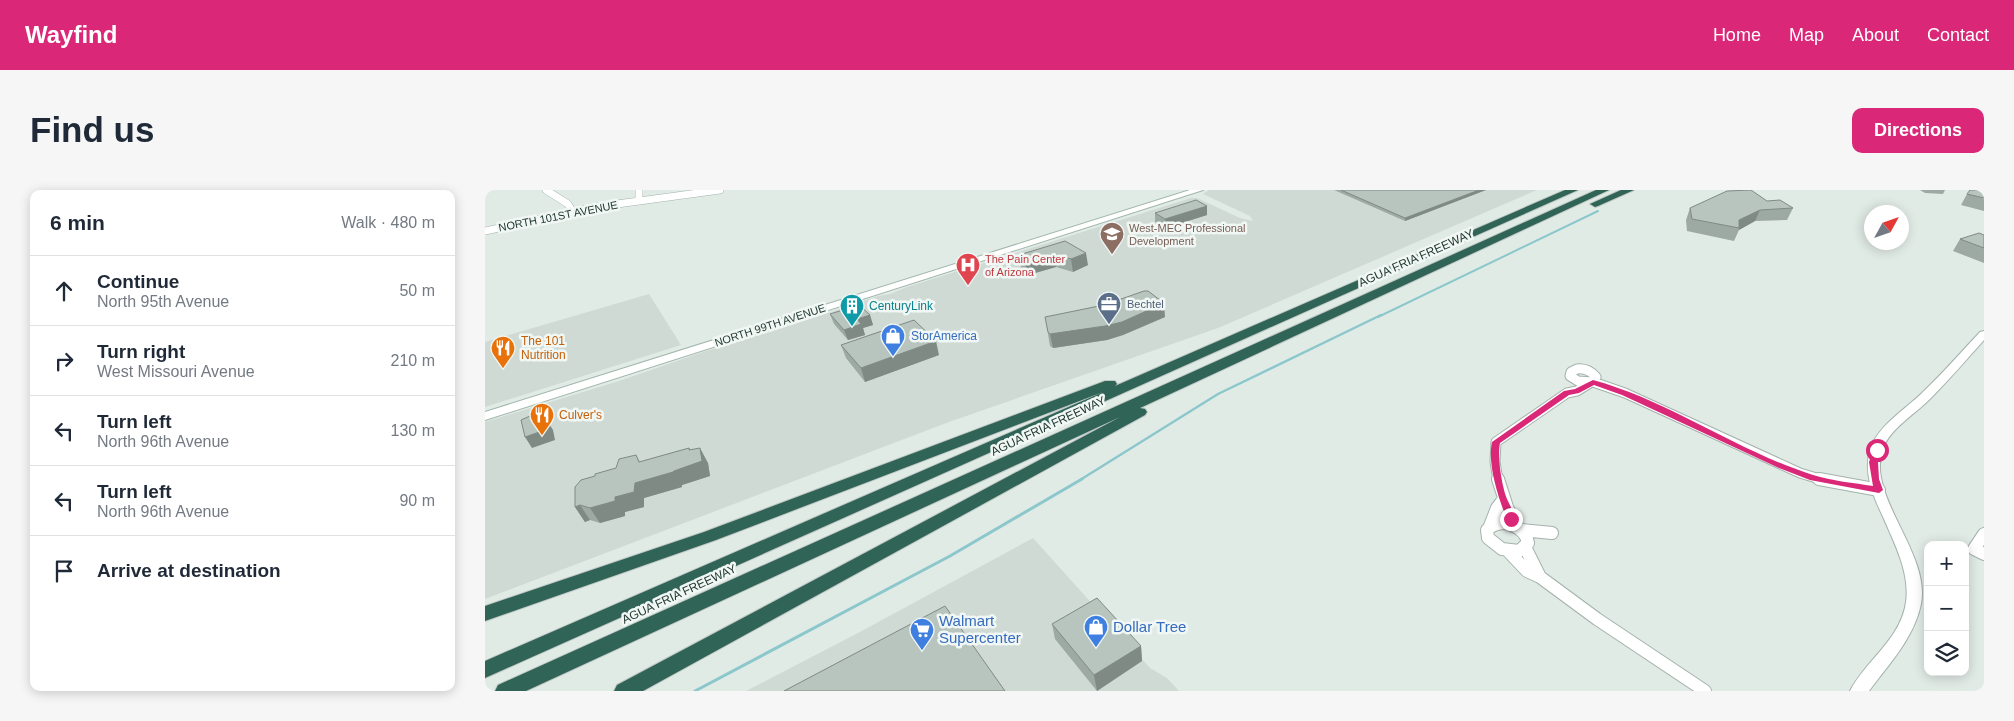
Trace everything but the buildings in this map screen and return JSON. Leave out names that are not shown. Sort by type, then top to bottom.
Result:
[{"type":"highway","points":[[1487,228],[1560,190]]},
{"type":"highway","name":"AGUA FRIA FREEWAY","points":[[485,670],[1573,190]]},
{"type":"highway","name":"AGUA FRIA FREEWAY","points":[[505,691],[1604,190]]},
{"type":"highway","points":[[1506,235],[1629,190]]},
{"type":"highway","points":[[485,614],[710,536],[1268,324]]},
{"type":"highway","points":[[625,691],[1034,468],[1287,336]]},
{"type":"highway","points":[[485,625],[548,593]]},
{"type":"main road","name":"NORTH 99TH AVENUE","points":[[485,416],[1193,191]]},
{"type":"street","points":[[546,190],[568,204],[572,211]]},
{"type":"street","points":[[639,190],[639,200]]},
{"type":"street","name":"NORTH 101ST AVENUE","points":[[485,231],[572,211],[639,200],[721,190]]},
{"type":"street","points":[[1859,691],[1905,627],[1914,594],[1909,562],[1875,479],[1874,462],[1877,450],[1884,436],[1926,396],[1984,334]]},
{"type":"street","points":[[1567,393],[1572,378],[1571,372],[1579,369],[1590,371],[1593,381]]},
{"type":"street","points":[[1593,381],[1625,393],[1800,473],[1826,481],[1879,490]]},
{"type":"street","points":[[1540,577],[1538,567],[1528,554],[1527,538],[1503,500],[1494,452],[1496,442],[1567,393],[1577,391],[1593,381]]},
{"type":"street","points":[[1490,526],[1501,523],[1552,533],[1533,539],[1515,552],[1508,551],[1491,543],[1486,534],[1497,508],[1503,500]]},
{"type":"street","points":[[1979,551],[1984,534]]},
{"type":"street","points":[[1508,551],[1527,570],[1540,577],[1597,619],[1705,691]]},
{"type":"shaded area","points":[[1209,190],[1537,190],[1218,328],[949,422],[485,599],[485,422],[1191,198],[1197,198],[1240,218],[1253,221],[1250,216],[1203,194]]},
{"type":"shaded area","points":[[649,294],[681,345],[485,407],[485,342]]},
{"type":"shaded area","points":[[1033,538],[1150,668],[1167,678],[1179,691],[746,691],[858,633]]},
{"type":"waterway","points":[[1378,317],[1598,211]]},
{"type":"waterway","points":[[1080,480],[1218,394],[1381,315]]},
{"type":"waterway","points":[[695,691],[950,556],[1082,479]]},
{"type":"place","name":"West-MEC Professional Development","points":[[1112,255]]},
{"type":"place","name":"The Pain Center of Arizona","points":[[968,286]]},
{"type":"place","name":"Bechtel","points":[[1109,325]]},
{"type":"place","name":"CenturyLink","points":[[852,327]]},
{"type":"place","name":"StorAmerica","points":[[893,357]]},
{"type":"place","name":"The 101 Nutrition","points":[[503,369]]},
{"type":"place","name":"Culver's","points":[[542,436]]},
{"type":"place","name":"Dollar Tree","points":[[1096,648]]},
{"type":"place","name":"Walmart Supercenter","points":[[922,651]]},
{"type":"route","points":[[1511,519],[1503,500],[1494,452],[1496,442],[1509,431],[1567,393],[1577,391],[1593,382],[1625,393],[1782,466],[1813,478],[1879,490],[1875,479],[1874,462],[1877,450]]}]
